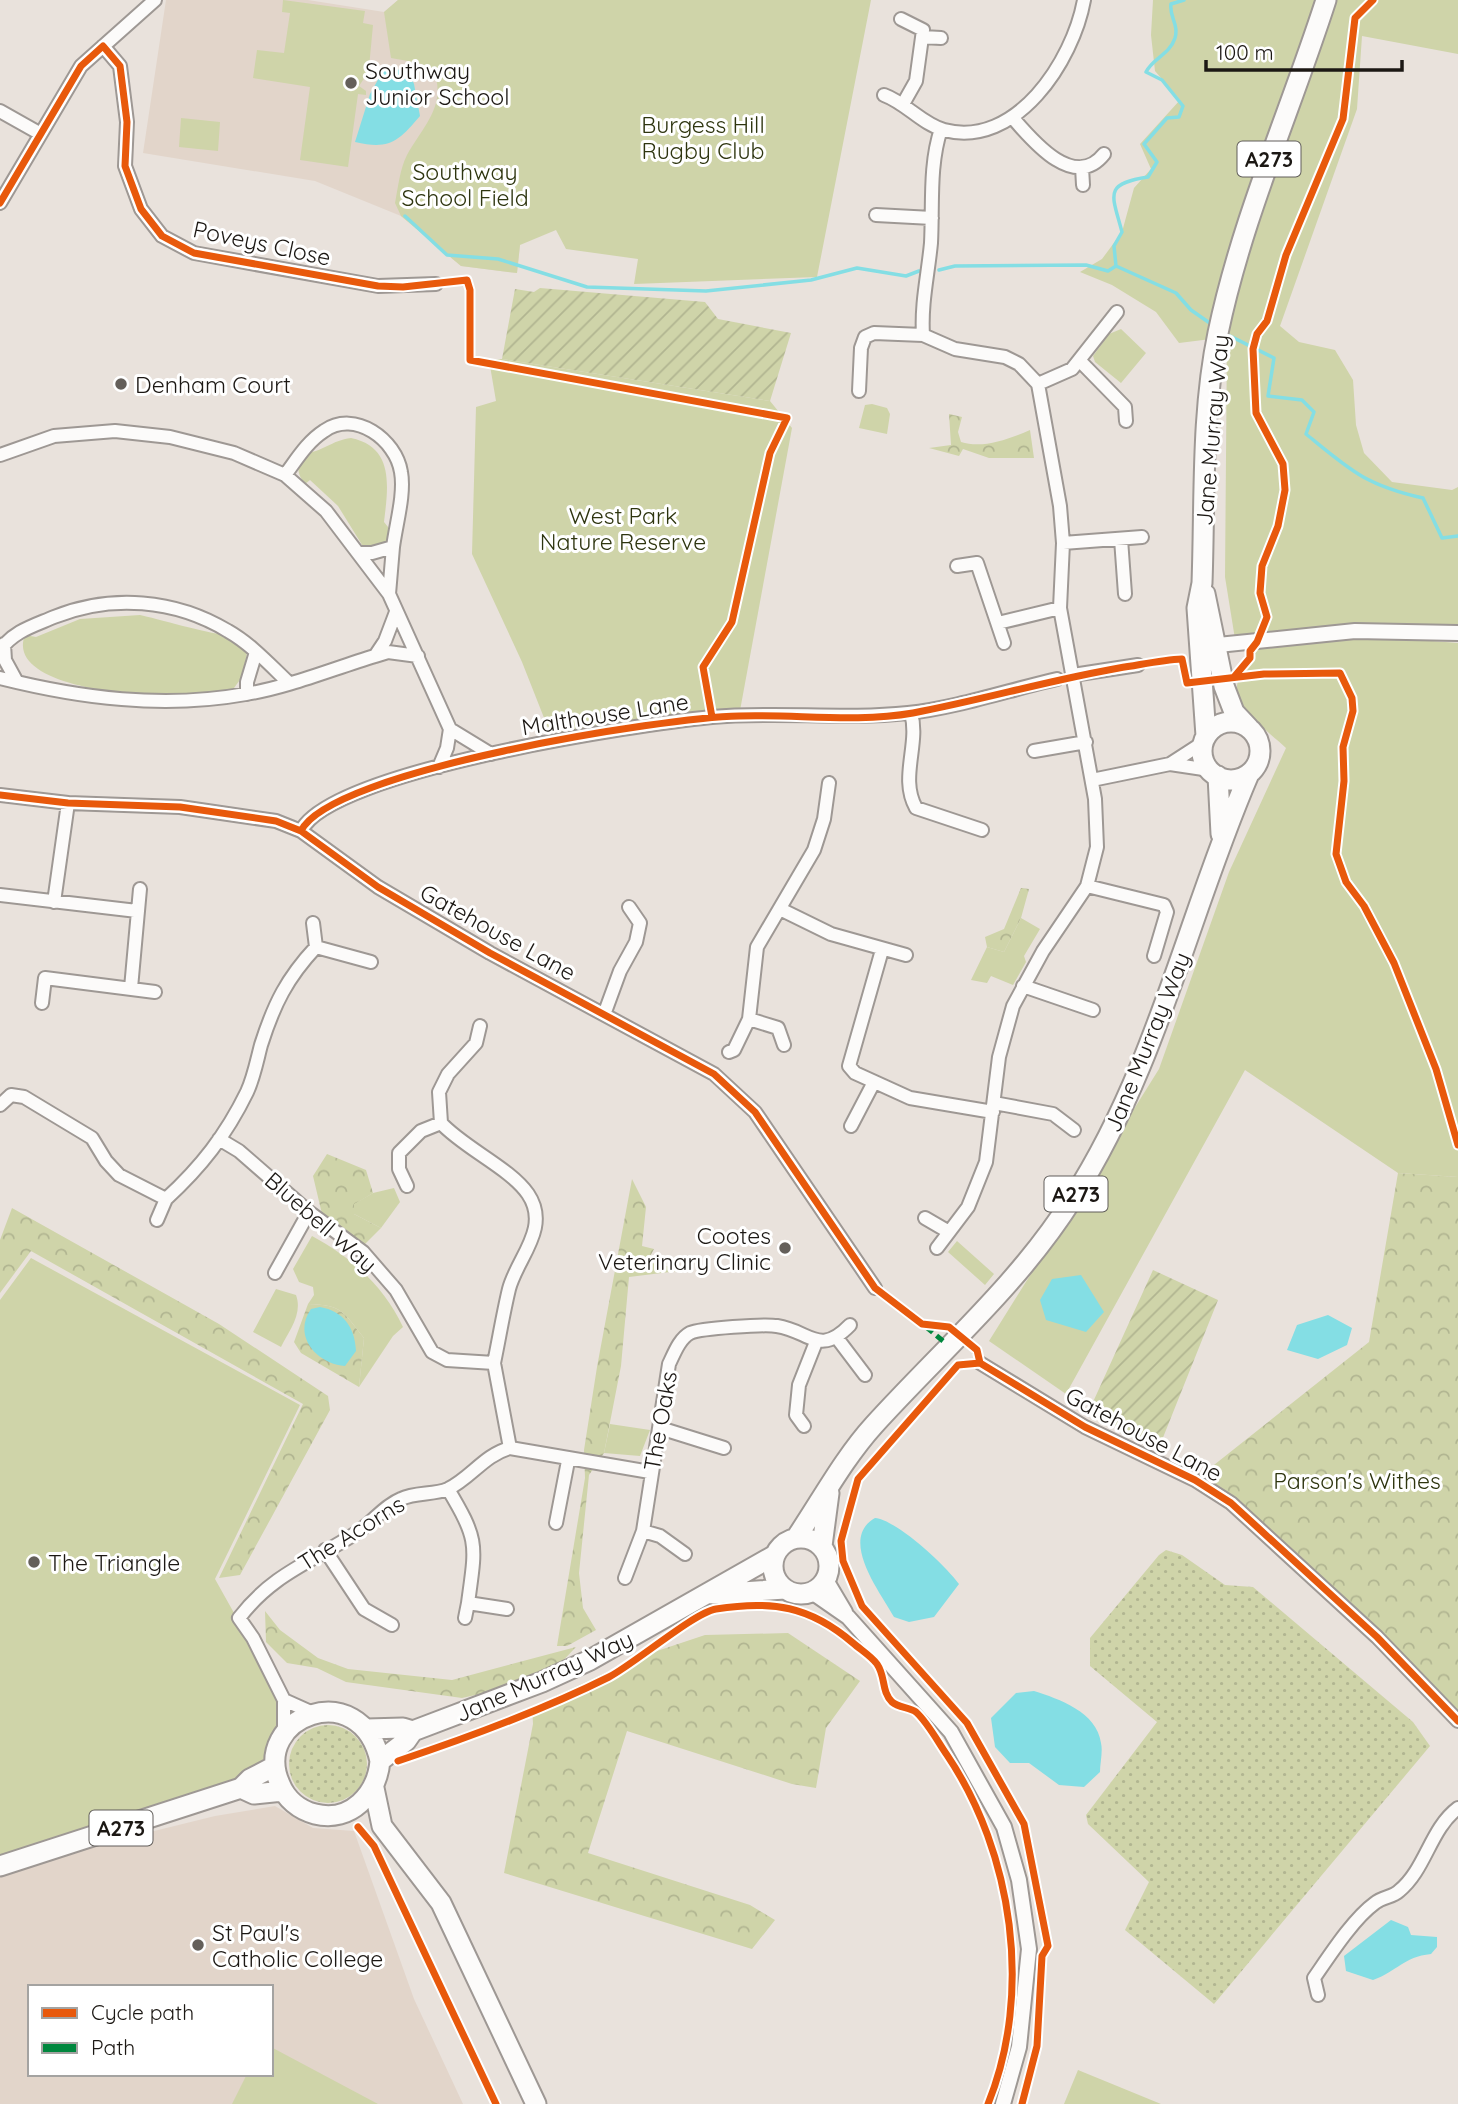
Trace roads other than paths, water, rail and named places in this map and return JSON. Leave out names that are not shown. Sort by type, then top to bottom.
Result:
[{"type":"main road","name":"Jane Murray Way","points":[[1205,739],[1197,608],[1202,583],[1210,399],[1220,327],[1240,241],[1326,0]]},
{"type":"main road","name":"Jane Murray Way","points":[[1202,583],[1218,645],[1224,686],[1234,712],[1249,728]]},
{"type":"main road","points":[[1224,723],[1249,728],[1255,735],[1260,752],[1249,774],[1234,779],[1214,773],[1203,757],[1205,739],[1224,723]]},
{"type":"main road","name":"A273","points":[[1214,773],[1221,838]]},
{"type":"main road","name":"A273","points":[[1221,838],[1249,774]]},
{"type":"main road","name":"Jane Murray Way","points":[[796,1538],[873,1427],[1031,1259],[1073,1199],[1132,1090],[1180,968],[1221,838]]},
{"type":"main road","name":"Jane Murray Way","points":[[822,1546],[830,1488]]},
{"type":"main road","points":[[796,1538],[806,1538],[822,1546],[829,1563],[819,1586],[794,1593],[785,1589],[774,1574],[775,1555],[780,1547],[796,1538]]},
{"type":"main road","name":"Jane Murray Way","points":[[413,1731],[566,1671],[709,1595],[775,1555]]},
{"type":"main road","name":"Jane Murray Way","points":[[709,1595],[785,1589]]},
{"type":"main road","points":[[344,1813],[366,1799],[374,1788],[380,1761],[376,1744],[367,1729],[342,1713],[313,1713],[295,1722],[284,1734],[277,1749],[275,1766],[283,1791],[306,1811],[326,1815],[344,1813],[382,1826]]},
{"type":"main road","points":[[367,1729],[403,1728],[413,1731],[406,1741],[380,1761]]},
{"type":"main road","name":"A273","points":[[0,1866],[241,1788],[250,1779],[275,1766]]},
{"type":"main road","name":"A273","points":[[241,1788],[254,1794],[283,1791]]},
{"type":"main road","points":[[374,1788],[382,1826],[441,1903],[536,2104]]},
{"type":"street","points":[[0,203],[81,66],[155,0]]},
{"type":"street","points":[[884,95],[941,129],[980,132],[1012,117],[1046,81],[1062,59],[1079,23],[1084,0]]},
{"type":"street","points":[[901,19],[923,30],[914,88],[903,104]]},
{"type":"street","points":[[923,37],[941,38]]},
{"type":"street","name":"Poveys Close","points":[[103,46],[120,66],[127,122],[125,166],[141,209],[162,236],[194,253],[378,286],[436,284]]},
{"type":"street","points":[[0,111],[39,133]]},
{"type":"street","points":[[1012,117],[1041,151],[1060,161],[1082,167],[1099,160],[1104,154]]},
{"type":"street","points":[[923,335],[922,298],[929,259],[933,164],[941,129]]},
{"type":"street","points":[[1082,167],[1083,184]]},
{"type":"street","points":[[876,215],[932,218]]},
{"type":"street","points":[[1038,384],[1072,369],[1117,312]]},
{"type":"street","points":[[859,391],[861,348],[865,337],[874,333],[923,335],[955,349],[1005,357],[1019,364],[1038,384],[1060,506],[1063,543],[1060,608],[1092,780],[1097,847],[1087,886],[1023,986],[1003,1039],[986,1162],[977,1189],[937,1248]]},
{"type":"street","points":[[1080,361],[1125,407],[1126,421]]},
{"type":"street","points":[[285,475],[308,444],[327,429],[360,426],[375,432],[390,444],[402,475],[389,594]]},
{"type":"street","points":[[0,455],[54,436],[115,431],[170,438],[234,453],[285,475],[327,511],[389,594],[450,729],[447,748],[439,767]]},
{"type":"street","points":[[1063,543],[1142,537]]},
{"type":"street","points":[[1121,538],[1125,594]]},
{"type":"street","points":[[360,553],[393,547]]},
{"type":"street","points":[[957,566],[977,563],[1004,643]]},
{"type":"street","points":[[16,682],[2,647],[20,630],[78,608],[136,602],[198,615],[230,631],[289,683]]},
{"type":"street","points":[[998,623],[1060,608]]},
{"type":"street","points":[[375,656],[385,641],[396,612]]},
{"type":"street","points":[[1218,645],[1355,631],[1458,633]]},
{"type":"street","points":[[247,694],[247,682],[256,652]]},
{"type":"street","points":[[0,678],[55,691],[147,701],[192,701],[247,694],[388,652],[418,656]]},
{"type":"street","points":[[1073,676],[1138,665]]},
{"type":"street","name":"Malthouse Lane","points":[[301,831],[315,814],[383,783],[537,742],[712,717],[859,717],[911,713],[1057,679]]},
{"type":"street","points":[[911,713],[915,727],[908,786],[916,808],[982,830]]},
{"type":"street","points":[[450,729],[491,754]]},
{"type":"street","points":[[1170,764],[1205,739]]},
{"type":"street","points":[[1034,751],[1086,742]]},
{"type":"street","points":[[1092,780],[1170,764],[1214,773]]},
{"type":"street","points":[[729,1052],[734,1050],[749,1019],[757,947],[807,865],[820,837],[829,783]]},
{"type":"street","name":"Gatehouse Lane","points":[[0,795],[68,803],[180,807],[276,821],[301,831],[378,887],[490,953],[605,1012],[668,1051],[714,1074],[755,1112],[875,1288]]},
{"type":"street","points":[[54,902],[68,803]]},
{"type":"street","points":[[1087,886],[1164,905],[1167,912],[1154,956]]},
{"type":"street","points":[[131,988],[140,888]]},
{"type":"street","points":[[0,895],[137,911]]},
{"type":"street","points":[[605,1012],[620,971],[636,943],[640,923],[629,907]]},
{"type":"street","points":[[780,909],[814,928],[906,955]]},
{"type":"street","points":[[157,1220],[166,1199],[201,1168],[248,1090],[274,1006],[291,974],[316,947],[313,923]]},
{"type":"street","points":[[316,947],[371,962]]},
{"type":"street","points":[[882,950],[849,1066],[855,1073],[910,1098],[1053,1114],[1073,1130]]},
{"type":"street","points":[[42,1003],[45,978],[155,992]]},
{"type":"street","points":[[1023,986],[1093,1010]]},
{"type":"street","points":[[749,1019],[778,1028],[784,1045]]},
{"type":"street","points":[[480,1026],[476,1043],[448,1074],[439,1092],[440,1122],[455,1138],[517,1183],[528,1195],[536,1212],[534,1234],[510,1286],[494,1363],[510,1448],[568,1461],[650,1472]]},
{"type":"street","points":[[852,1126],[874,1082]]},
{"type":"street","points":[[0,1105],[11,1094],[24,1097],[92,1138],[106,1161],[119,1175],[166,1199]]},
{"type":"street","points":[[407,1186],[399,1169],[399,1153],[421,1131],[440,1122]]},
{"type":"street","name":"Bluebell Way","points":[[219,1139],[239,1151],[309,1212],[363,1252],[396,1290],[432,1352],[447,1360],[494,1363]]},
{"type":"street","points":[[275,1273],[309,1212]]},
{"type":"street","points":[[925,1218],[949,1232]]},
{"type":"street","name":"The Oaks","points":[[625,1578],[643,1531],[650,1472],[660,1428],[669,1364],[678,1346],[688,1334],[778,1325],[816,1342]]},
{"type":"street","points":[[804,1426],[796,1415],[799,1385],[816,1342],[837,1338],[850,1325]]},
{"type":"street","points":[[837,1338],[866,1375]]},
{"type":"street","name":"Gatehouse Lane","points":[[980,1363],[1084,1427],[1195,1480],[1231,1503],[1377,1637],[1458,1721]]},
{"type":"street","points":[[660,1428],[724,1448]]},
{"type":"street","name":"The Acorns","points":[[284,1700],[253,1638],[239,1618],[248,1606],[284,1576],[361,1530],[381,1510],[403,1498],[448,1489],[496,1452],[510,1448]]},
{"type":"street","points":[[556,1523],[568,1461]]},
{"type":"street","points":[[448,1489],[468,1523],[476,1548],[465,1618]]},
{"type":"street","points":[[643,1531],[660,1536],[685,1554]]},
{"type":"street","points":[[325,1550],[364,1609],[392,1625]]},
{"type":"street","points":[[819,1586],[951,1732],[1004,1827],[1019,1880],[1029,1949],[1019,2047],[1003,2104]]},
{"type":"street","points":[[468,1603],[507,1609]]},
{"type":"street","points":[[284,1734],[284,1700],[313,1713]]},
{"type":"street","points":[[1318,1995],[1314,1978],[1334,1950],[1375,1902],[1399,1891],[1419,1866],[1446,1817],[1458,1808]]},
{"type":"water","points":[[384,69],[408,70],[414,84],[420,116],[392,142],[376,145],[355,142],[370,94]]},
{"type":"water","points":[[1081,1275],[1104,1312],[1086,1332],[1046,1320],[1040,1300],[1052,1279]]},
{"type":"water","points":[[320,1307],[341,1316],[353,1335],[356,1351],[345,1366],[325,1360],[310,1347],[306,1338],[306,1319],[311,1309]]},
{"type":"water","points":[[1328,1315],[1352,1328],[1347,1345],[1318,1359],[1287,1350],[1297,1325]]},
{"type":"water","points":[[875,1518],[908,1535],[932,1555],[959,1584],[934,1617],[909,1622],[894,1617],[880,1594],[861,1552],[865,1527]]},
{"type":"water","points":[[1034,1691],[1075,1708],[1085,1715],[1098,1732],[1102,1746],[1100,1772],[1084,1787],[1059,1785],[1029,1763],[1010,1763],[995,1747],[991,1718],[1016,1693]]},
{"type":"water","points":[[1391,1920],[1408,1927],[1411,1935],[1437,1937],[1437,1947],[1431,1954],[1407,1961],[1373,1980],[1346,1971],[1344,1956]]},
{"type":"waterway","points":[[1116,266],[1114,246],[1122,232],[1114,193],[1117,187],[1124,183],[1148,177],[1157,162],[1144,144],[1167,118],[1179,117],[1183,106],[1162,80],[1146,72],[1173,44],[1176,29],[1171,4],[1184,0]]},
{"type":"waterway","points":[[405,216],[447,255],[498,259],[587,287],[706,291],[811,280],[857,268],[906,276],[919,271]]},
{"type":"waterway","points":[[939,270],[955,266],[1086,265],[1108,271],[1116,266]]},
{"type":"waterway","points":[[1116,266],[1176,293],[1191,310],[1214,326]]},
{"type":"waterway","points":[[1226,334],[1274,358],[1268,396],[1302,400],[1314,412],[1306,434],[1359,475],[1386,488],[1423,498],[1442,538],[1458,536]]},
{"type":"place","name":"Southway Junior School","points":[[351,83]]},
{"type":"place","name":"Denham Court","points":[[121,384]]},
{"type":"place","name":"Cootes Veterinary Clinic","points":[[785,1248]]},
{"type":"place","name":"The Triangle","points":[[34,1562]]},
{"type":"place","name":"St Paul's Catholic College","points":[[198,1945]]},
{"type":"park label","name":"Burgess Hill Rugby Club","points":[[703,137]]},
{"type":"park label","name":"Southway School Field","points":[[465,184]]},
{"type":"park label","name":"West Park Nature Reserve","points":[[623,528]]},
{"type":"park label","name":"Parson's Withes","points":[[1357,1480]]}]
